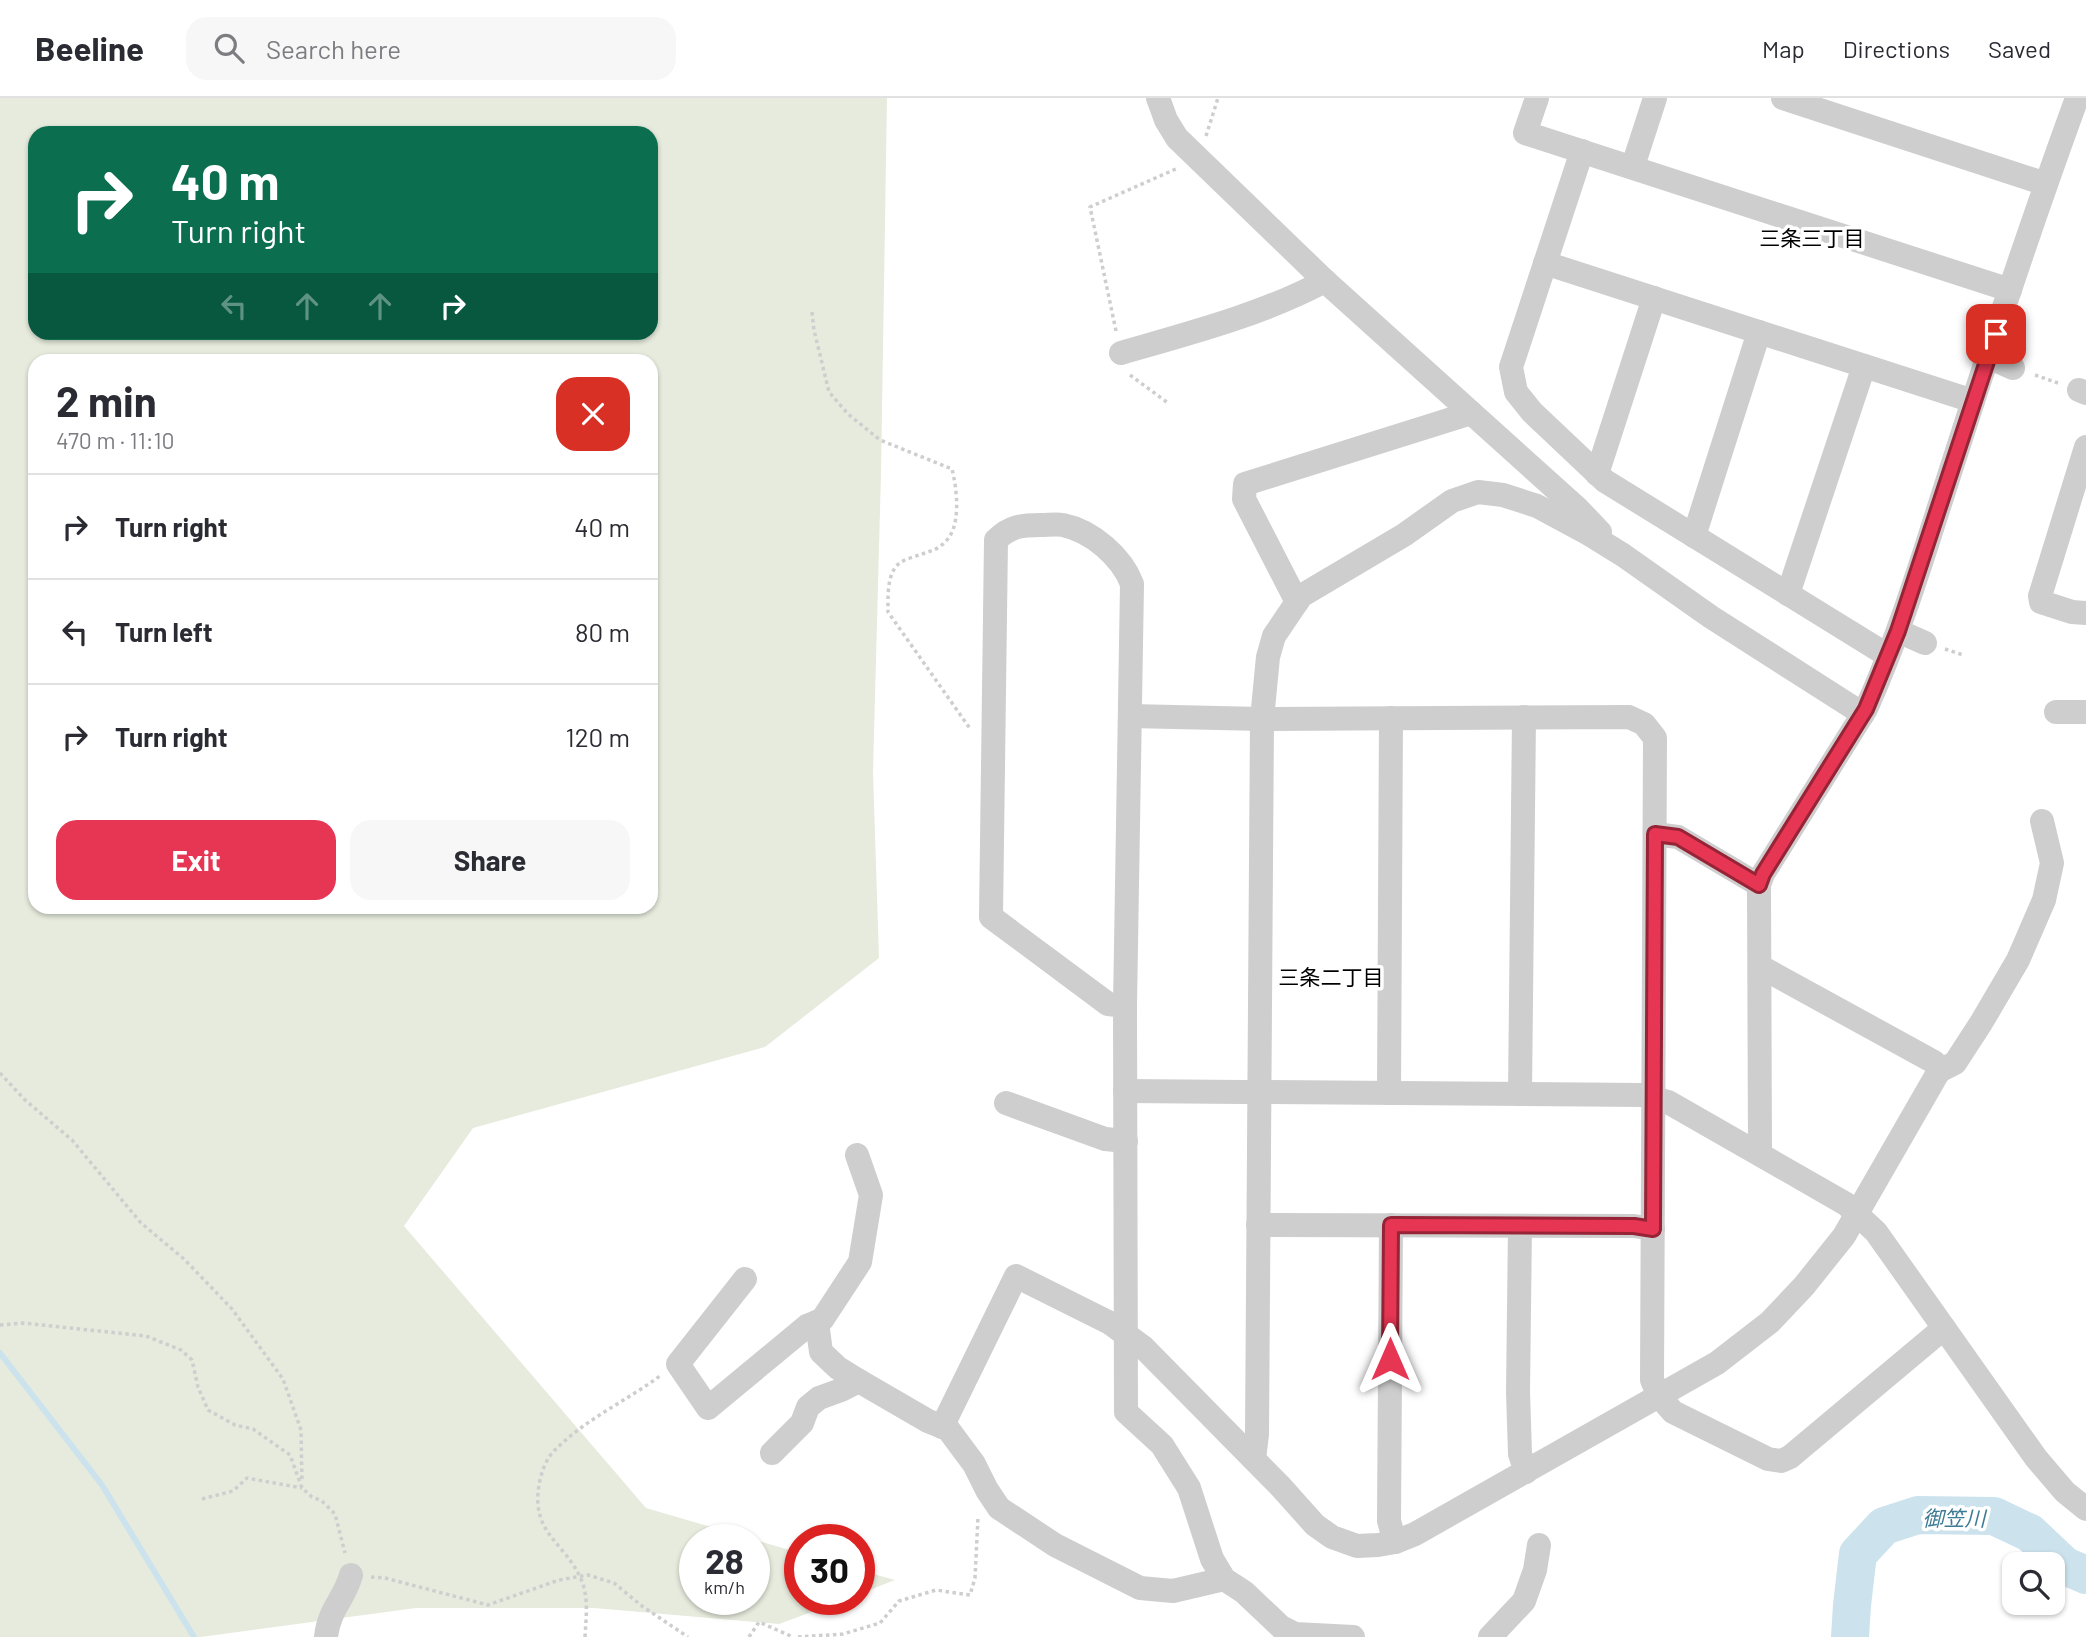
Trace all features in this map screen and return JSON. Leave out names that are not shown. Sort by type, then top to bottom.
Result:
[{"type":"street","points":[[1158,98],[1166,120],[1177,138],[1325,281],[1578,509],[1623,555]]},
{"type":"street","points":[[1537,98],[1525,133],[2010,289]]},
{"type":"street","points":[[1633,166],[1655,98]]},
{"type":"street","points":[[1783,98],[2046,184]]},
{"type":"street","points":[[1760,1154],[1759,885],[1763,874],[1863,714],[1877,686],[1898,631],[2010,289],[2077,98]]},
{"type":"street","points":[[1582,151],[1511,367],[1516,392],[1532,412],[1598,474],[1887,655]]},
{"type":"street","points":[[1545,263],[1973,401]]},
{"type":"street","points":[[1121,353],[1229,322],[1294,298],[1325,281]]},
{"type":"street","points":[[1598,474],[1654,298]]},
{"type":"street","points":[[1694,536],[1759,332]]},
{"type":"street","points":[[1989,357],[2012,368]]},
{"type":"street","points":[[1788,594],[1864,366]]},
{"type":"street","points":[[1297,602],[1244,499],[1245,484],[1471,413]]},
{"type":"street","points":[[2086,447],[2040,596],[2041,602],[2052,607],[2086,613]]},
{"type":"street","points":[[1254,1459],[1257,1434],[1262,719],[1268,657],[1274,636],[1301,596],[1404,535],[1452,501],[1478,492],[1503,495],[1537,506],[1623,555],[1711,617],[1863,714]]},
{"type":"street","points":[[1125,1006],[1108,1004],[990,917],[996,540],[1007,530],[1023,525],[1063,525],[1085,534],[1111,552],[1127,570],[1132,584],[1125,1006],[1126,1412],[1163,1445],[1189,1488],[1212,1559],[1224,1579],[1244,1592],[1281,1627],[1295,1634],[1353,1637]]},
{"type":"street","points":[[1898,631],[1925,643]]},
{"type":"street","points":[[2056,712],[2086,712]]},
{"type":"street","points":[[1130,716],[1262,719],[1629,718],[1644,724],[1655,738],[1653,1380],[1659,1396],[1673,1412],[1768,1459],[1781,1461],[1790,1457],[1944,1328]]},
{"type":"street","points":[[1520,1094],[1524,717]]},
{"type":"street","points":[[1389,1093],[1391,718]]},
{"type":"street","points":[[942,1427],[1016,1276],[1110,1323],[1143,1347],[1315,1525],[1332,1537],[1357,1546],[1395,1542],[1415,1534],[1717,1363],[1770,1322],[1844,1236],[1939,1071],[1955,1063],[2018,960],[2045,900],[2052,863],[2042,821]]},
{"type":"street","points":[[1655,834],[1678,837],[1759,885]]},
{"type":"street","points":[[1761,967],[1934,1062],[1939,1071]]},
{"type":"street","points":[[1125,1091],[1654,1096],[1668,1102],[1846,1204],[1876,1232],[2036,1458],[2065,1492],[2086,1509]]},
{"type":"street","points":[[1006,1103],[1105,1139],[1126,1141]]},
{"type":"street","points":[[745,1279],[678,1364],[708,1408],[807,1326],[822,1320],[860,1262],[871,1195],[857,1155]]},
{"type":"street","points":[[1258,1224],[1634,1226],[1653,1229]]},
{"type":"street","points":[[1391,1225],[1389,1521],[1395,1542]]},
{"type":"street","points":[[1520,1226],[1518,1392],[1520,1454],[1526,1472]]},
{"type":"street","points":[[817,1322],[821,1352],[838,1368],[928,1422],[948,1429],[974,1464],[999,1508],[1055,1545],[1140,1588],[1173,1591],[1224,1579]]},
{"type":"street","points":[[772,1452],[802,1423],[808,1407],[819,1398],[859,1381]]},
{"type":"street","points":[[1490,1637],[1524,1601],[1535,1570],[1539,1545]]},
{"type":"street","points":[[327,1637],[334,1607],[346,1594],[351,1575]]},
{"type":"path","points":[[1168,403],[1129,374],[1121,353],[1090,207],[1199,159],[1217,98]]},
{"type":"path","points":[[812,312],[829,391],[848,414],[880,440],[952,469],[956,488],[954,523],[946,542],[903,561],[895,568],[889,588],[888,612],[965,725],[971,730],[993,736]]},
{"type":"path","points":[[2012,368],[2083,392]]},
{"type":"path","points":[[0,1073],[25,1100],[72,1140],[141,1223],[184,1259],[232,1309],[283,1379],[301,1430],[302,1488]]},
{"type":"path","points":[[0,1325],[23,1323],[146,1336],[181,1350],[192,1360],[198,1387],[208,1410],[235,1425],[253,1429],[290,1455],[302,1488],[322,1501],[335,1514],[351,1575],[385,1578],[488,1605],[559,1580],[588,1575],[614,1583],[688,1637]]},
{"type":"path","points":[[585,1637],[587,1598],[580,1577],[545,1528],[537,1510],[541,1475],[552,1453],[575,1432],[678,1364]]},
{"type":"path","points":[[202,1499],[233,1491],[247,1478],[302,1488]]},
{"type":"path","points":[[749,1637],[760,1622],[796,1637],[843,1634],[880,1623],[900,1601],[936,1590],[970,1595],[975,1578],[978,1510]]},
{"type":"shaded area","points":[[0,98],[887,98],[873,772],[879,958],[765,1047],[473,1128],[404,1226],[646,1508],[701,1524],[679,1524],[679,1615],[770,1615],[770,1544],[784,1548],[784,1615],[803,1615],[779,1624],[594,1608],[416,1608],[201,1637],[0,1637]]},
{"type":"shaded area","points":[[875,1574],[895,1580],[875,1588]]},
{"type":"waterway","points":[[0,1353],[102,1485],[194,1637]]},
{"type":"waterway","name":"御笠川","points":[[1850,1637],[1858,1554],[1884,1526],[1918,1515],[1994,1516],[2030,1533],[2065,1566],[2086,1575]]},
{"type":"district","name":"三条三丁目","points":[[1812,237]]},
{"type":"district","name":"三条二丁目","points":[[1331,976]]},
{"type":"route","points":[[1390,1359],[1391,1225],[1634,1226],[1653,1229],[1655,834],[1678,837],[1759,885],[1763,874],[1866,709],[1877,686],[1898,631],[1996,334]]}]
